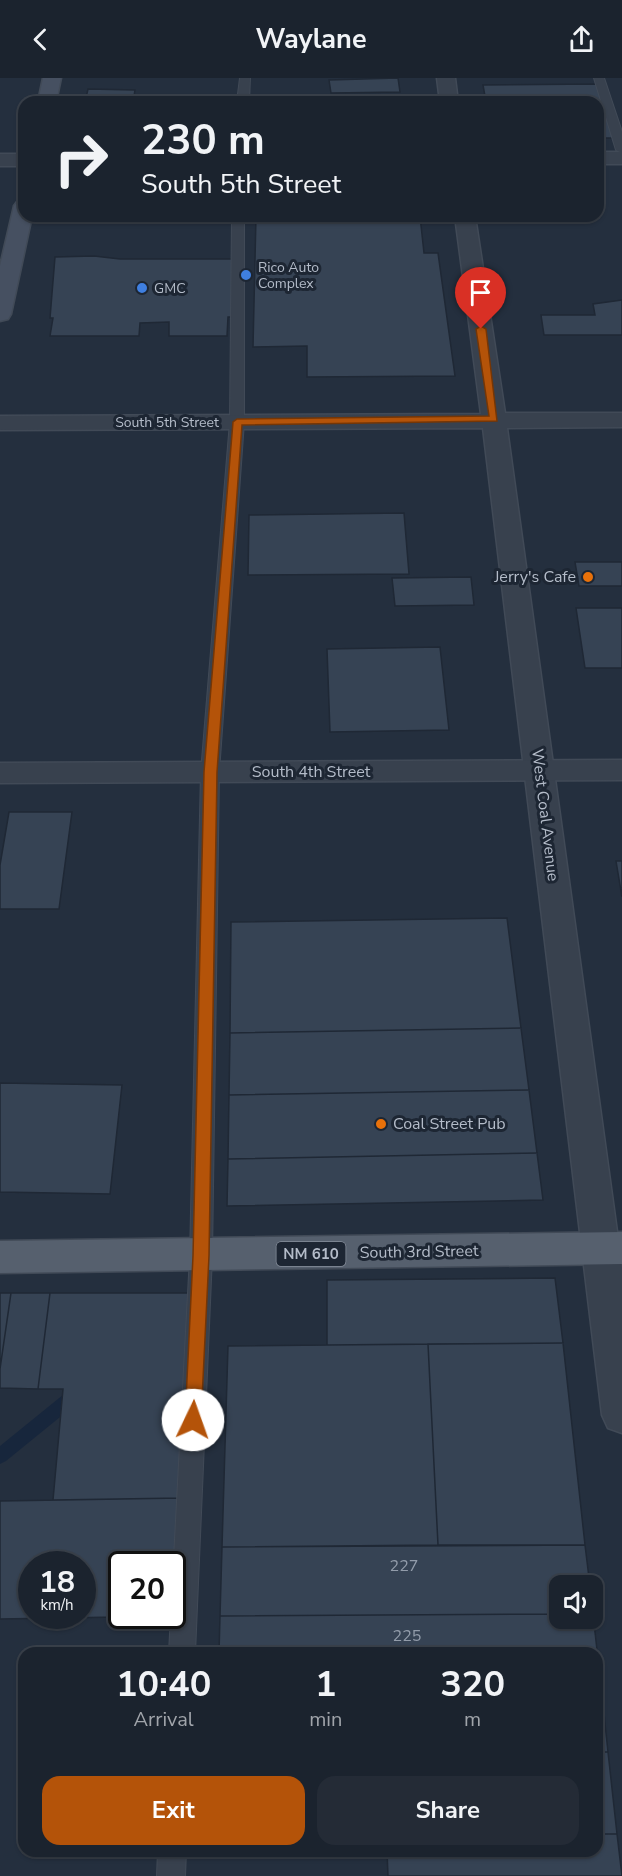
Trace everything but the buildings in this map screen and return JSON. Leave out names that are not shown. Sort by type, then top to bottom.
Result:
[{"type":"main road","points":[[48,96],[52,78]]},
{"type":"main road","points":[[0,314],[20,222]]},
{"type":"main road","name":"South 3rd Street","points":[[0,1257],[201,1256],[611,1248]]},
{"type":"street","points":[[446,78],[448,96]]},
{"type":"street","points":[[604,158],[622,158]]},
{"type":"street","points":[[0,160],[18,160]]},
{"type":"street","name":"West Coal Avenue","points":[[466,222],[494,419],[539,771],[611,1248],[622,1415]]},
{"type":"street","name":"South 5th Street","points":[[0,423],[622,420]]},
{"type":"street","name":"South 4th Street","points":[[0,773],[622,770]]},
{"type":"lane","points":[[244,96],[245,78]]},
{"type":"lane","points":[[599,78],[622,150]]},
{"type":"lane","points":[[182,1647],[201,1256],[210,772],[237,422],[238,222]]},
{"type":"lane","points":[[171,1876],[172,1857]]},
{"type":"waterway","points":[[0,1456],[75,1395]]},
{"type":"place","name":"Rico Auto Complex","points":[[246,275]]},
{"type":"place","name":"GMC","points":[[142,288]]},
{"type":"place","name":"Jerry's Cafe","points":[[588,577]]},
{"type":"place","name":"Coal Street Pub","points":[[381,1124]]},
{"type":"route","points":[[193,1420],[201,1256],[210,772],[237,422],[494,419],[481,329]]}]
